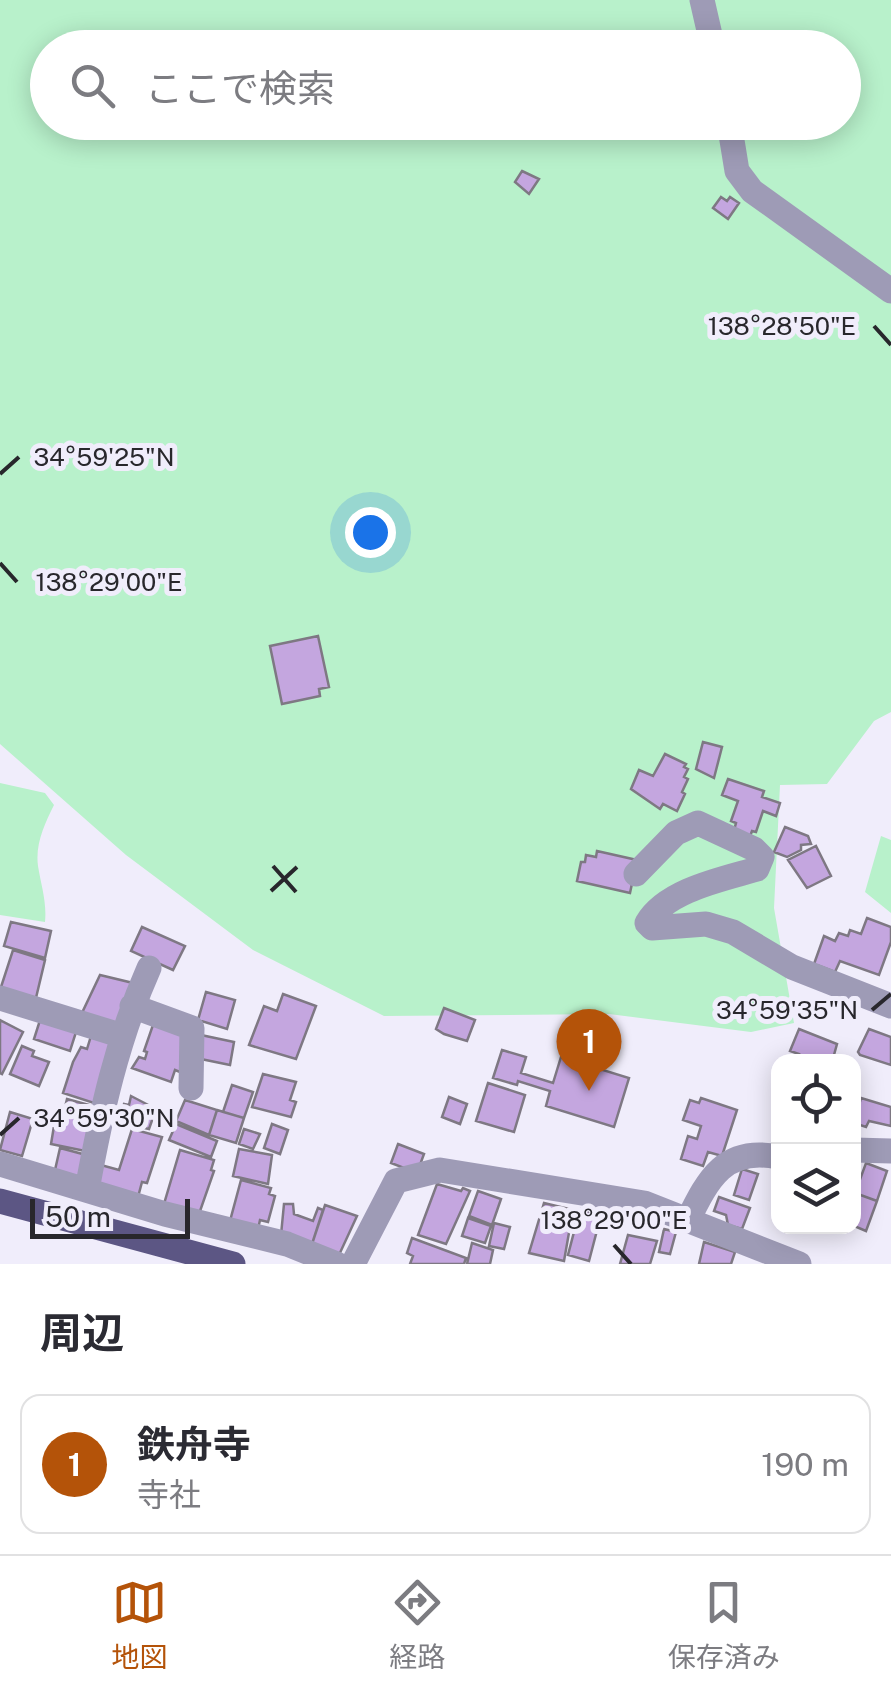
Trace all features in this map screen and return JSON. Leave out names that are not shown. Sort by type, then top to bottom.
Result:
[{"type":"main road","points":[[0,1201],[232,1264]]},
{"type":"street","points":[[702,0],[709,30]]},
{"type":"street","points":[[732,140],[737,171],[752,191],[891,291]]},
{"type":"street","points":[[636,874],[676,833],[698,823],[754,849],[762,858],[756,870],[709,880],[654,912],[648,922],[652,928],[706,924],[733,932],[792,968],[891,1006]]},
{"type":"street","points":[[87,1190],[105,1092],[132,1006],[150,968]]},
{"type":"street","points":[[0,998],[123,1036]]},
{"type":"street","points":[[132,1006],[192,1028],[191,1088]]},
{"type":"street","points":[[861,1150],[891,1151]]},
{"type":"street","points":[[688,1220],[706,1182],[721,1168],[748,1156],[771,1157]]},
{"type":"street","points":[[0,1164],[287,1244],[337,1264]]},
{"type":"street","points":[[353,1264],[396,1181],[440,1170],[644,1203],[799,1264]]},
{"type":"green space","points":[[0,0],[891,0],[891,712],[874,721],[827,784],[780,785],[774,908],[794,1023],[751,1032],[609,1014],[384,1016],[253,950],[126,855],[0,744]]},
{"type":"green space","points":[[0,783],[45,793],[54,805],[38,850],[45,922],[0,915]]},
{"type":"green space","points":[[881,836],[891,840],[891,913],[865,892]]},
{"type":"building","points":[[522,171],[539,179],[529,194],[515,182]]},
{"type":"building","points":[[721,197],[739,203],[728,219],[713,208]]},
{"type":"building","points":[[318,636],[329,687],[319,689],[320,696],[282,704],[270,646]]},
{"type":"building","points":[[703,742],[722,747],[714,778],[696,769]]},
{"type":"building","points":[[665,754],[686,764],[688,769],[682,792],[685,794],[677,811],[663,804],[660,809],[631,789],[639,770],[653,776]]},
{"type":"building","points":[[728,779],[764,791],[762,797],[780,803],[776,816],[763,811],[756,832],[752,831],[749,839],[733,834],[736,823],[731,821],[738,801],[722,795]]},
{"type":"building","points":[[785,827],[808,836],[811,844],[801,845],[801,850],[787,857],[774,852]]},
{"type":"building","points":[[816,846],[831,876],[807,888],[788,860]]},
{"type":"building","points":[[597,851],[637,860],[630,893],[577,881],[581,862],[585,862],[586,855],[596,857]]},
{"type":"building","points":[[867,918],[891,927],[891,942],[879,975],[840,961],[835,972],[814,964],[824,936],[835,941],[839,933],[848,936],[850,930],[861,934]]},
{"type":"building","points":[[11,922],[51,931],[45,958],[4,946]]},
{"type":"building","points":[[142,927],[185,946],[173,970],[131,951]]},
{"type":"building","points":[[13,950],[45,960],[35,1002],[1,987]]},
{"type":"building","points":[[100,975],[133,983],[119,1026],[81,1015]]},
{"type":"building","points":[[206,992],[235,1000],[227,1029],[198,1020]]},
{"type":"building","points":[[283,994],[316,1006],[296,1059],[249,1045],[264,1006],[277,1011]]},
{"type":"building","points":[[444,1008],[475,1020],[467,1041],[436,1029]]},
{"type":"building","points":[[41,1017],[77,1029],[70,1051],[34,1039]]},
{"type":"building","points":[[0,1020],[23,1032],[2,1074],[0,1073]]},
{"type":"building","points":[[154,1022],[186,1033],[180,1072],[175,1070],[171,1082],[132,1068],[139,1057],[145,1059]]},
{"type":"building","points":[[799,1029],[837,1044],[834,1054],[790,1051]]},
{"type":"building","points":[[869,1029],[891,1037],[891,1065],[858,1052]]},
{"type":"building","points":[[201,1035],[234,1042],[230,1065],[196,1058]]},
{"type":"building","points":[[91,1036],[117,1043],[97,1104],[63,1093],[73,1062],[81,1047],[87,1049]]},
{"type":"building","points":[[22,1046],[34,1051],[32,1056],[49,1062],[39,1086],[10,1074]]},
{"type":"building","points":[[502,1050],[526,1057],[521,1073],[553,1083],[561,1057],[629,1078],[614,1127],[546,1106],[550,1091],[493,1078]]},
{"type":"building","points":[[263,1074],[296,1082],[290,1100],[296,1102],[291,1117],[252,1107]]},
{"type":"building","points":[[488,1083],[525,1095],[514,1132],[476,1121]]},
{"type":"building","points":[[232,1085],[253,1092],[244,1118],[223,1112]]},
{"type":"building","points":[[131,1096],[156,1109],[149,1129],[118,1122]]},
{"type":"building","points":[[449,1097],[467,1104],[460,1124],[442,1117]]},
{"type":"building","points":[[701,1098],[737,1110],[722,1156],[708,1152],[703,1166],[681,1159],[688,1136],[697,1139],[701,1126],[683,1120],[690,1100],[699,1103]]},
{"type":"building","points":[[861,1098],[891,1107],[891,1126],[869,1121],[866,1127],[861,1125]]},
{"type":"building","points":[[67,1099],[96,1107],[90,1152],[51,1144],[54,1126],[60,1127]]},
{"type":"building","points":[[185,1100],[217,1110],[209,1135],[176,1121]]},
{"type":"building","points":[[217,1110],[244,1118],[236,1143],[209,1135]]},
{"type":"building","points":[[10,1112],[33,1119],[22,1156],[0,1150]]},
{"type":"building","points":[[176,1124],[217,1141],[211,1157],[169,1140]]},
{"type":"building","points":[[272,1124],[288,1130],[280,1154],[264,1148]]},
{"type":"building","points":[[132,1129],[162,1137],[147,1183],[142,1182],[138,1197],[95,1185],[101,1165],[119,1170]]},
{"type":"building","points":[[244,1129],[260,1134],[253,1149],[239,1144]]},
{"type":"building","points":[[398,1144],[424,1154],[417,1173],[391,1163]]},
{"type":"building","points":[[60,1148],[90,1156],[84,1182],[55,1170]]},
{"type":"building","points":[[239,1149],[272,1155],[268,1184],[233,1176]]},
{"type":"building","points":[[180,1150],[214,1160],[199,1214],[164,1204]]},
{"type":"building","points":[[866,1163],[887,1171],[877,1201],[861,1195]]},
{"type":"building","points":[[742,1169],[758,1174],[749,1200],[734,1195]]},
{"type":"building","points":[[241,1180],[271,1188],[269,1194],[275,1196],[268,1222],[260,1220],[258,1229],[230,1221]]},
{"type":"building","points":[[437,1184],[470,1191],[446,1244],[418,1235]]},
{"type":"building","points":[[478,1191],[501,1199],[492,1225],[469,1216]]},
{"type":"building","points":[[861,1195],[877,1201],[866,1231],[861,1229]]},
{"type":"building","points":[[719,1197],[750,1208],[742,1229],[728,1225],[726,1215],[714,1211]]},
{"type":"building","points":[[544,1203],[573,1210],[564,1261],[529,1253]]},
{"type":"building","points":[[284,1204],[293,1204],[294,1214],[313,1221],[318,1208],[323,1210],[312,1244],[281,1235]]},
{"type":"building","points":[[325,1205],[357,1216],[339,1255],[312,1244]]},
{"type":"building","points":[[580,1209],[601,1215],[589,1261],[568,1255]]},
{"type":"building","points":[[468,1218],[491,1226],[485,1243],[462,1236]]},
{"type":"building","points":[[494,1223],[510,1227],[504,1249],[489,1246]]},
{"type":"building","points":[[664,1229],[676,1232],[670,1254],[659,1252]]},
{"type":"building","points":[[628,1235],[657,1241],[650,1264],[620,1264]]},
{"type":"building","points":[[412,1238],[466,1258],[464,1264],[410,1264],[413,1256],[407,1253]]},
{"type":"building","points":[[704,1242],[735,1252],[731,1264],[699,1264]]},
{"type":"building","points":[[472,1243],[493,1250],[490,1264],[467,1264]]},
{"type":"place","name":"鉄舟寺","points":[[589,1091]]}]
